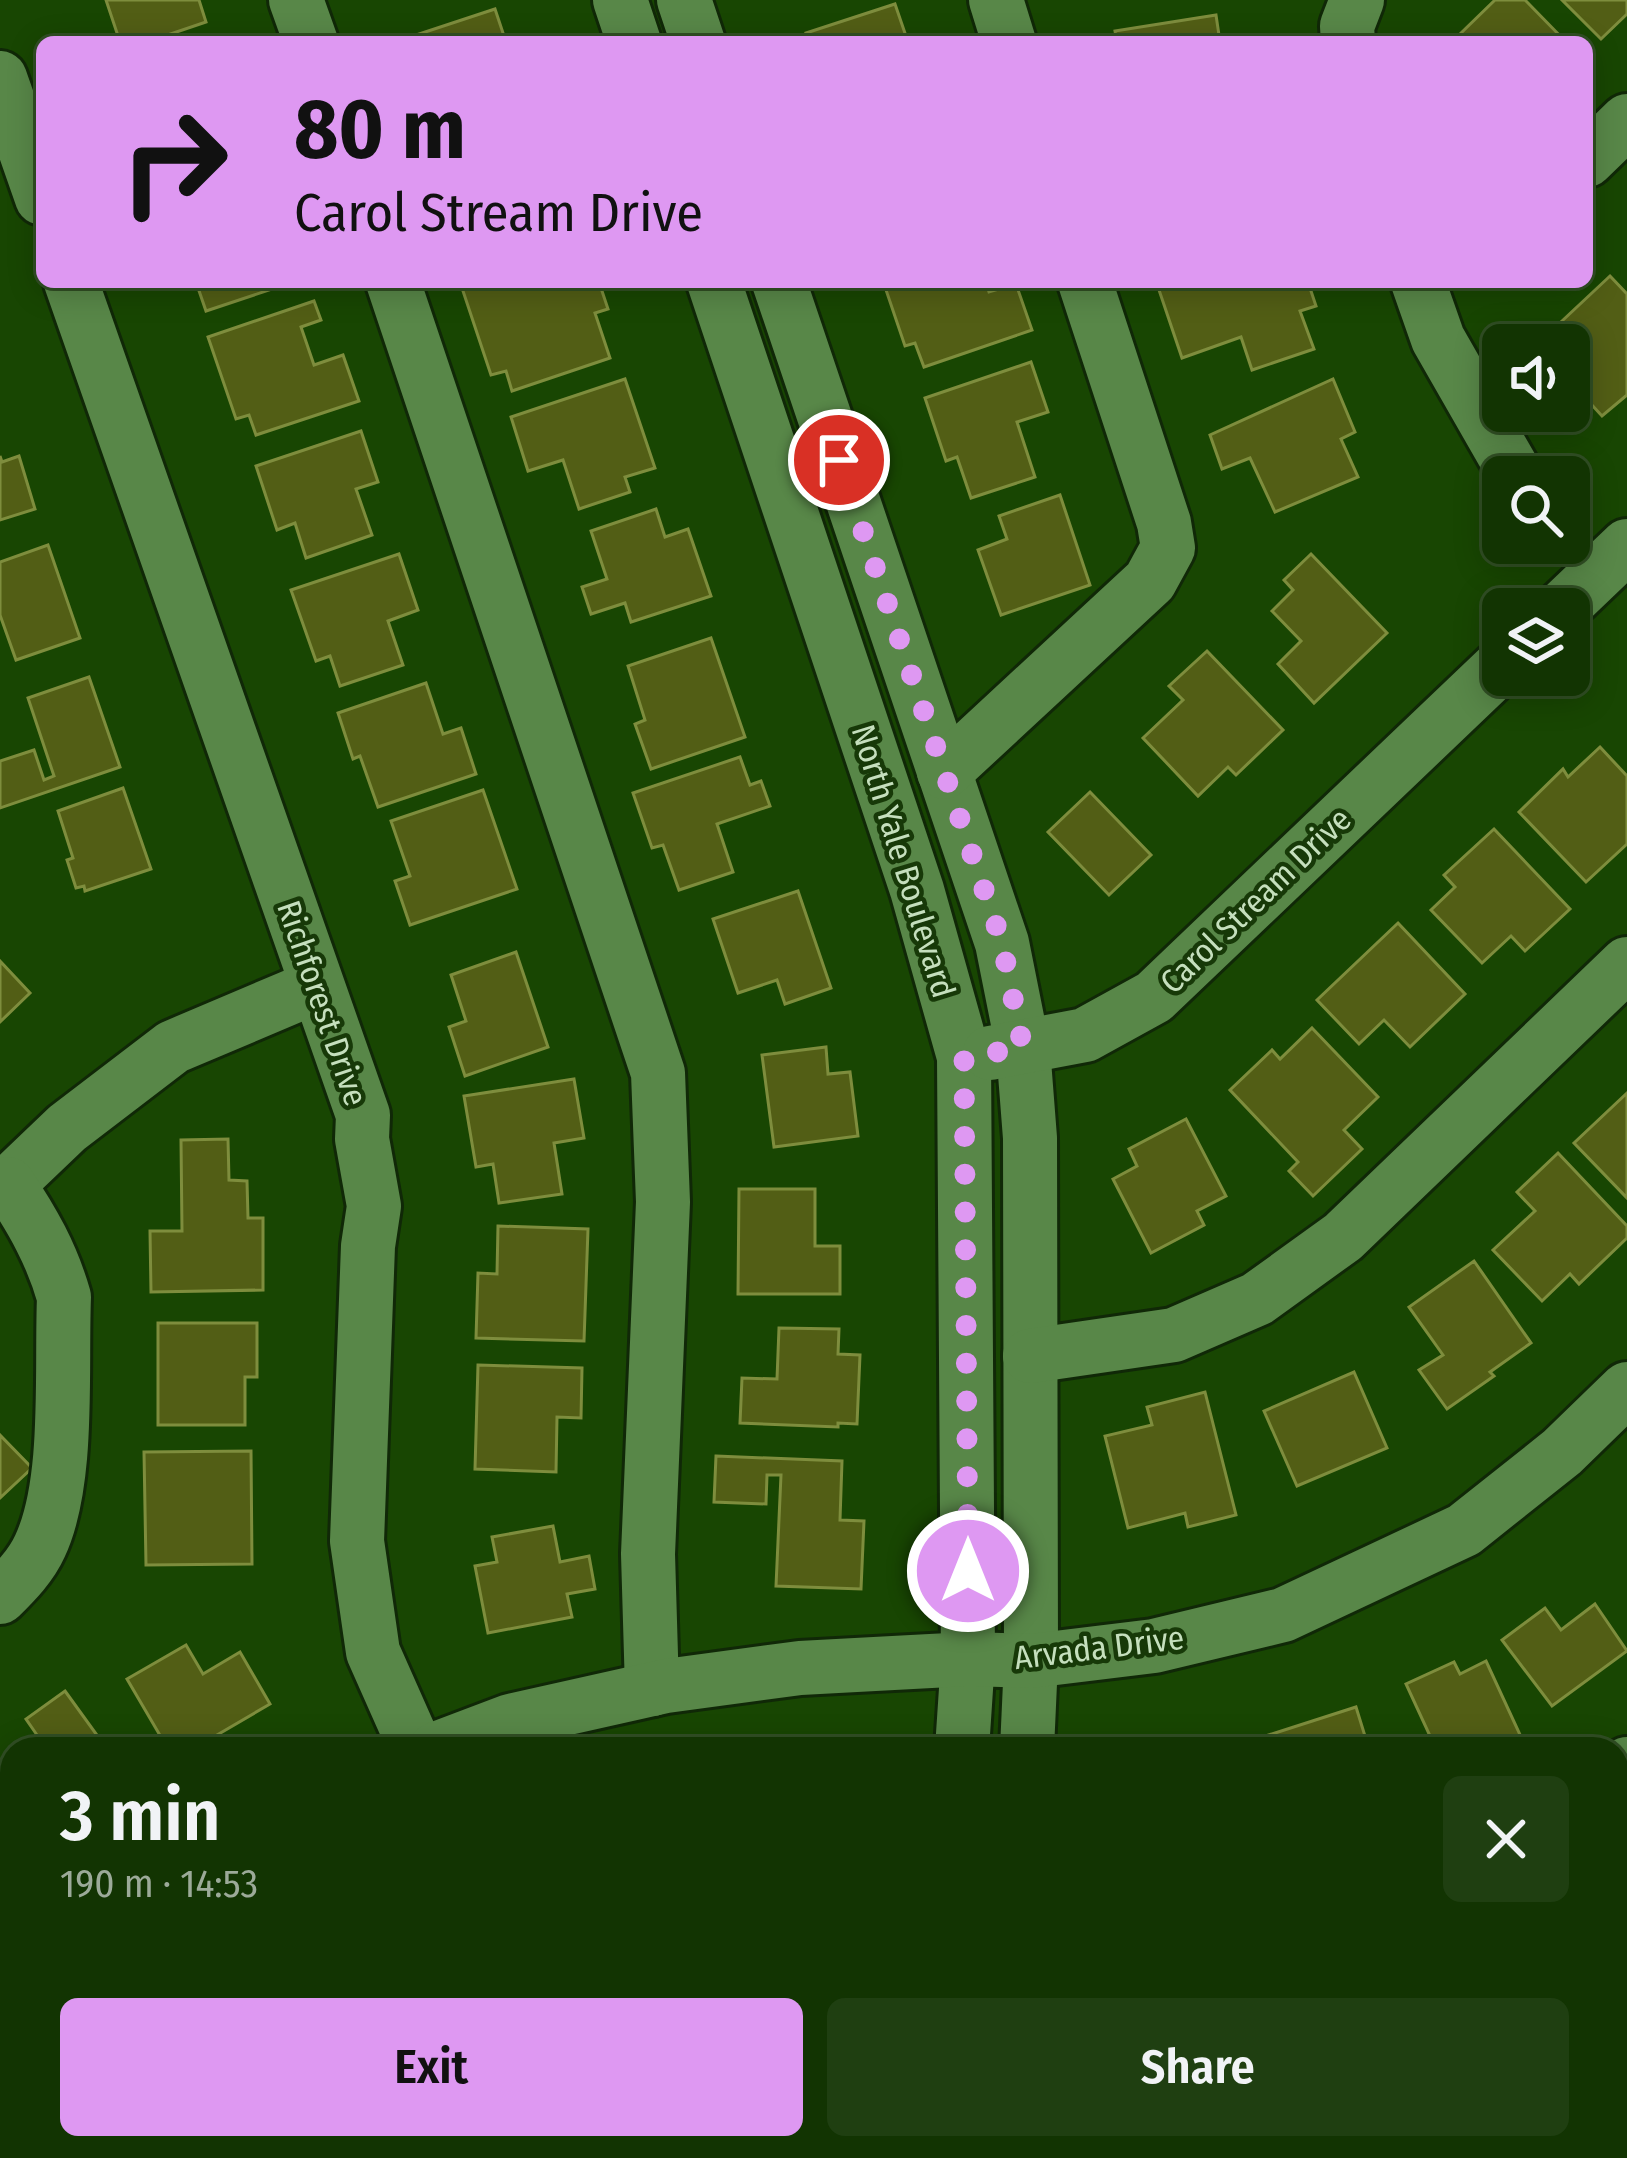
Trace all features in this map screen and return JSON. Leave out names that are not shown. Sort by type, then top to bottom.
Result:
[{"type":"street","points":[[296,0],[309,36]]},
{"type":"street","points":[[620,0],[632,36]]},
{"type":"street","points":[[684,0],[696,36]]},
{"type":"street","points":[[997,0],[1007,36]]},
{"type":"street","points":[[1348,36],[1357,0]]},
{"type":"street","points":[[0,78],[36,181]]},
{"type":"street","points":[[1593,154],[1627,121]]},
{"type":"street","name":"Richforest Drive","points":[[73,288],[363,1115],[362,1139],[374,1205],[368,1246],[357,1541],[373,1652],[411,1737]]},
{"type":"street","points":[[395,288],[658,1073],[663,1202],[648,1555],[652,1689]]},
{"type":"street","name":"North Yale Boulevard","points":[[716,288],[917,890],[964,1057],[968,1659],[963,1737]]},
{"type":"street","name":"North Yale Boulevard","points":[[781,288],[1002,943],[1023,1048],[1030,1138],[1027,1737]]},
{"type":"street","points":[[944,772],[1150,581],[1168,548],[1164,523],[1087,288]]},
{"type":"street","points":[[1420,288],[1438,339],[1505,456]]},
{"type":"street","name":"Carol Stream Drive","points":[[964,1057],[1085,1035],[1154,997],[1482,684]]},
{"type":"street","points":[[1030,1356],[1174,1335],[1257,1299],[1343,1237],[1627,964]]},
{"type":"street","points":[[0,1598],[40,1548],[57,1497],[64,1298],[38,1228],[4,1188],[67,1128],[173,1047],[317,986]]},
{"type":"street","name":"Arvada Drive","points":[[468,1737],[510,1721],[652,1689],[800,1668],[968,1659],[1030,1661],[1154,1646],[1282,1615],[1464,1530],[1562,1452],[1627,1389]]},
{"type":"building","points":[[106,0],[199,0],[206,22],[165,36],[118,36]]},
{"type":"building","points":[[1495,0],[1525,0],[1560,36],[1460,36]]},
{"type":"building","points":[[1562,0],[1627,0],[1627,14],[1601,39]]},
{"type":"building","points":[[895,4],[906,36],[807,36]]},
{"type":"building","points":[[495,9],[504,36],[416,36]]},
{"type":"building","points":[[1216,15],[1219,36],[1116,36],[1115,31]]},
{"type":"building","points":[[1610,276],[1627,294],[1627,395],[1602,416],[1590,403],[1590,324],[1562,321]]},
{"type":"building","points":[[198,288],[275,288],[206,311]]},
{"type":"building","points":[[462,288],[601,288],[608,309],[595,313],[610,358],[512,391],[506,371],[491,375]]},
{"type":"building","points":[[885,288],[988,288],[989,292],[1017,288],[1032,330],[924,367],[915,343],[905,346]]},
{"type":"building","points":[[1158,288],[1310,288],[1316,306],[1300,311],[1314,349],[1252,370],[1241,337],[1182,358]]},
{"type":"building","points":[[314,301],[321,320],[301,327],[314,365],[343,355],[359,401],[256,435],[249,415],[236,419],[208,337]]},
{"type":"building","points":[[1031,362],[1048,412],[1017,422],[1035,477],[971,498],[957,457],[946,461],[925,398]]},
{"type":"building","points":[[625,379],[655,468],[625,477],[630,492],[579,509],[563,460],[528,471],[511,417]]},
{"type":"building","points":[[1333,379],[1355,432],[1341,439],[1358,477],[1275,512],[1250,458],[1222,469],[1210,435]]},
{"type":"building","points":[[361,431],[378,482],[356,489],[372,535],[306,558],[295,523],[277,530],[256,466]]},
{"type":"building","points":[[0,456],[2,462],[19,456],[35,509],[0,520]]},
{"type":"building","points":[[1060,495],[1090,585],[1001,615],[978,550],[1007,539],[999,516]]},
{"type":"building","points":[[656,509],[665,537],[688,529],[711,596],[631,622],[625,603],[591,614],[582,587],[607,579],[591,531]]},
{"type":"building","points":[[48,545],[80,638],[16,660],[0,615],[0,562]]},
{"type":"building","points":[[399,554],[418,610],[388,621],[403,665],[340,686],[330,656],[316,661],[291,590]]},
{"type":"building","points":[[1311,554],[1387,633],[1314,703],[1278,664],[1301,641],[1272,611],[1293,590],[1284,580]]},
{"type":"building","points":[[711,638],[745,737],[651,769],[635,724],[645,720],[628,666]]},
{"type":"building","points":[[1207,651],[1283,730],[1236,775],[1228,767],[1198,796],[1143,738],[1183,700],[1169,686]]},
{"type":"building","points":[[89,677],[120,767],[0,808],[0,761],[34,750],[44,780],[54,776],[28,698]]},
{"type":"building","points":[[426,683],[443,734],[461,728],[476,774],[378,807],[360,756],[353,759],[338,713]]},
{"type":"building","points":[[1600,747],[1627,776],[1627,844],[1586,882],[1519,812],[1563,769],[1568,777]]},
{"type":"building","points":[[740,757],[750,785],[761,781],[770,806],[717,824],[733,872],[679,890],[663,845],[652,848],[633,793]]},
{"type":"building","points":[[123,788],[151,869],[85,891],[84,886],[76,888],[67,860],[73,858],[58,811]]},
{"type":"building","points":[[483,790],[517,889],[410,925],[395,881],[410,876],[391,821]]},
{"type":"building","points":[[1090,792],[1151,855],[1109,895],[1048,832]]},
{"type":"building","points":[[1494,829],[1570,909],[1525,951],[1511,936],[1482,963],[1431,910],[1455,887],[1444,875]]},
{"type":"building","points":[[798,891],[831,988],[785,1004],[777,980],[738,993],[713,919]]},
{"type":"building","points":[[1398,923],[1465,994],[1410,1047],[1384,1020],[1359,1044],[1317,1000]]},
{"type":"building","points":[[516,952],[548,1047],[465,1076],[449,1027],[466,1021],[451,975]]},
{"type":"building","points":[[0,961],[30,993],[0,1022]]},
{"type":"building","points":[[1312,1028],[1378,1097],[1344,1130],[1362,1149],[1313,1196],[1289,1171],[1298,1162],[1230,1090],[1272,1050],[1280,1059]]},
{"type":"building","points":[[826,1047],[828,1074],[850,1072],[858,1136],[774,1147],[762,1055]]},
{"type":"building","points":[[574,1079],[584,1138],[554,1143],[562,1194],[499,1203],[493,1164],[476,1167],[464,1096]]},
{"type":"building","points":[[1627,1093],[1627,1198],[1574,1143]]},
{"type":"building","points":[[1186,1119],[1226,1196],[1197,1211],[1204,1225],[1151,1253],[1113,1179],[1137,1166],[1129,1149]]},
{"type":"building","points":[[228,1139],[229,1180],[247,1181],[248,1218],[263,1218],[263,1290],[151,1292],[150,1231],[182,1231],[181,1140]]},
{"type":"building","points":[[1558,1153],[1627,1226],[1627,1238],[1579,1284],[1570,1274],[1542,1301],[1493,1250],[1535,1211],[1517,1192]]},
{"type":"building","points":[[739,1189],[815,1189],[815,1246],[840,1246],[840,1294],[738,1294]]},
{"type":"building","points":[[498,1226],[588,1229],[584,1341],[476,1338],[478,1273],[497,1274]]},
{"type":"building","points":[[1474,1261],[1531,1343],[1447,1409],[1419,1370],[1443,1355],[1409,1307]]},
{"type":"building","points":[[158,1323],[257,1323],[257,1377],[245,1377],[245,1425],[158,1425]]},
{"type":"building","points":[[779,1328],[839,1329],[838,1354],[860,1355],[857,1424],[740,1423],[742,1378],[777,1379]]},
{"type":"building","points":[[478,1365],[582,1368],[581,1418],[557,1417],[556,1472],[475,1469]]},
{"type":"building","points":[[1354,1372],[1387,1448],[1297,1486],[1264,1411]]},
{"type":"building","points":[[1205,1392],[1236,1515],[1188,1527],[1185,1513],[1128,1528],[1105,1436],[1152,1425],[1147,1407]]},
{"type":"building","points":[[0,1435],[32,1468],[0,1498]]},
{"type":"building","points":[[251,1451],[252,1564],[146,1565],[144,1452]]},
{"type":"building","points":[[716,1456],[842,1461],[840,1520],[864,1521],[861,1589],[776,1586],[781,1475],[767,1475],[766,1504],[714,1502]]},
{"type":"building","points":[[553,1526],[560,1562],[589,1556],[595,1589],[567,1594],[572,1617],[488,1633],[475,1566],[497,1562],[492,1537]]},
{"type":"building","points":[[1595,1604],[1627,1651],[1552,1706],[1502,1640],[1545,1608],[1561,1630]]},
{"type":"building","points":[[186,1645],[203,1674],[240,1652],[270,1704],[214,1737],[161,1737],[127,1679]]},
{"type":"building","points":[[1486,1661],[1521,1737],[1430,1737],[1406,1684],[1454,1662],[1460,1674]]},
{"type":"building","points":[[65,1691],[98,1737],[34,1737],[26,1719]]},
{"type":"building","points":[[1356,1707],[1365,1737],[1262,1737]]},
{"type":"route","points":[[839,460],[1002,943],[1023,1048],[964,1057],[968,1571]]}]
